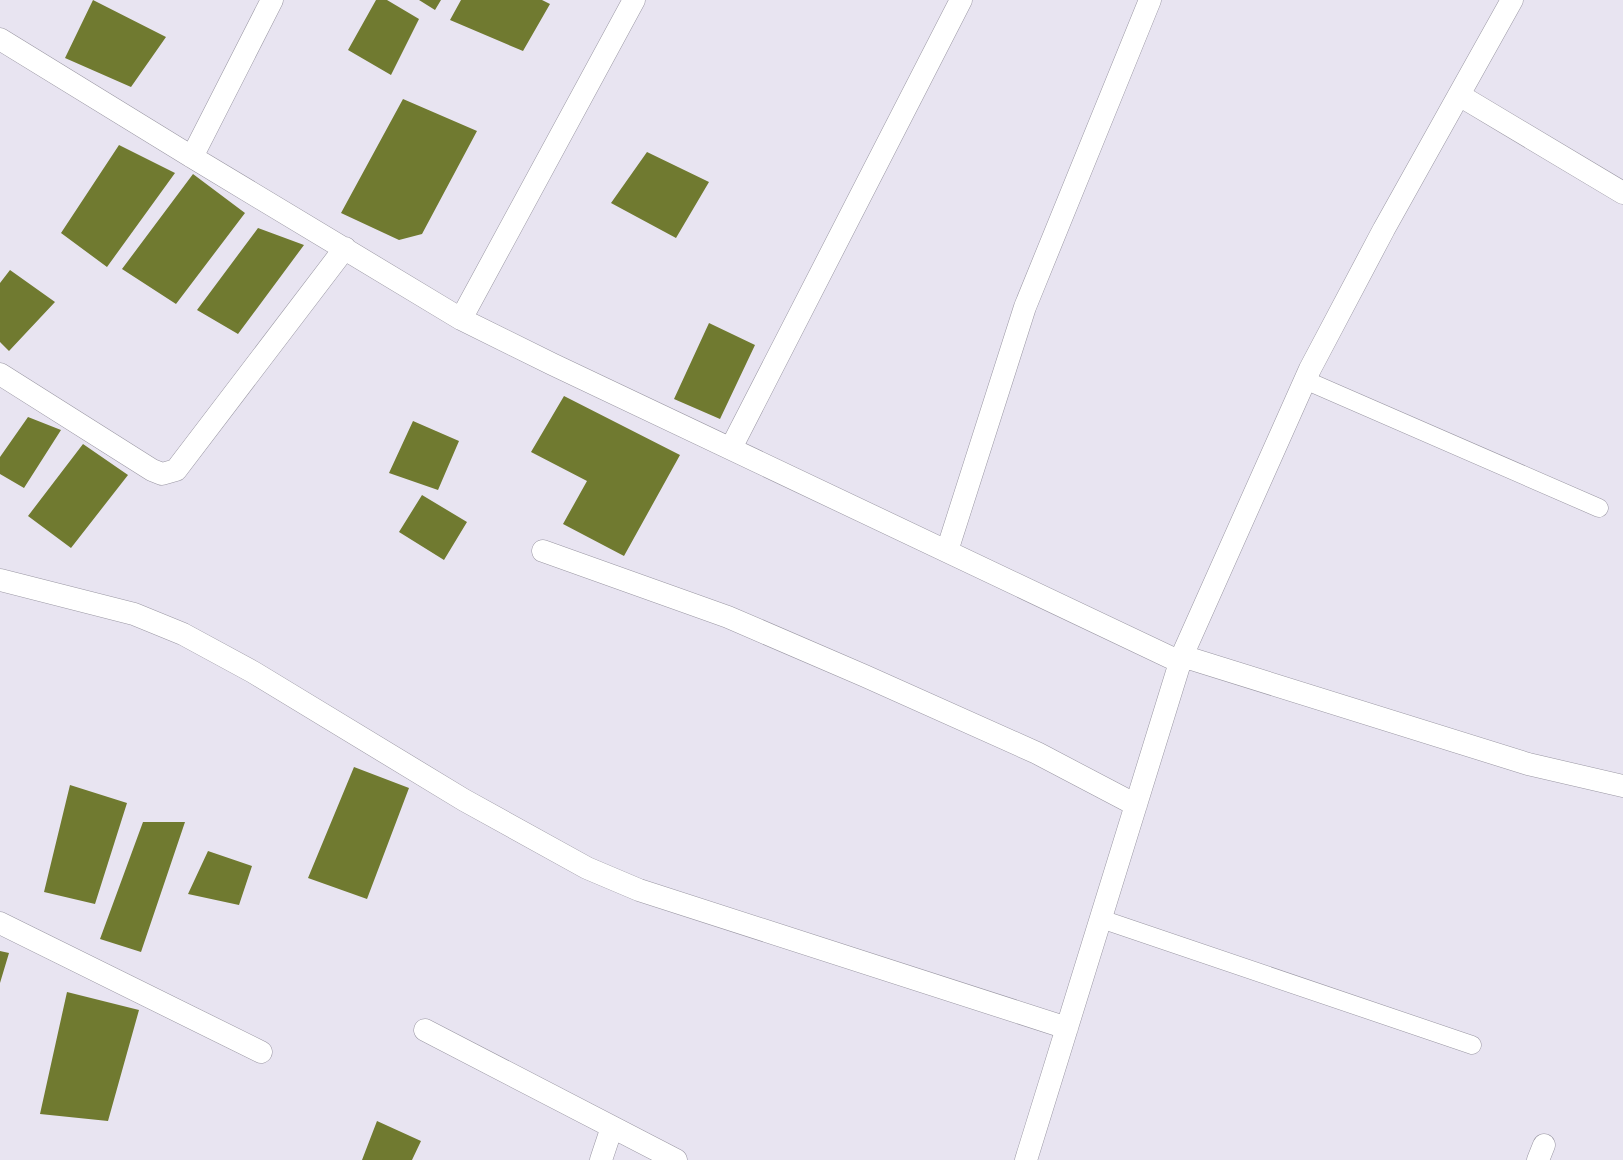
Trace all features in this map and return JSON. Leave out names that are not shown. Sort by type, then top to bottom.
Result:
[{"type":"street","points":[[192,157],[272,0]]},
{"type":"street","points":[[461,319],[634,0]]},
{"type":"street","points":[[731,448],[961,0]]},
{"type":"street","points":[[947,552],[1025,307],[1150,0]]},
{"type":"street","points":[[1026,1160],[1181,659],[1305,380],[1384,229],[1512,0]]},
{"type":"street","points":[[0,39],[461,319],[552,364],[947,552],[1181,659],[1528,764],[1623,786]]},
{"type":"street","points":[[1460,95],[1623,193]]},
{"type":"street","points":[[0,374],[152,470],[162,474],[176,470],[345,248]]},
{"type":"street","points":[[543,551],[728,617],[1037,753],[1136,806]]},
{"type":"street","points":[[0,580],[134,614],[183,634],[253,672],[464,800],[588,868],[638,890],[1067,1028]]},
{"type":"street","points":[[0,923],[262,1052]]},
{"type":"street","points":[[425,1030],[676,1160]]},
{"type":"street","points":[[601,1160],[612,1127]]},
{"type":"lane","points":[[1305,380],[1599,508]]},
{"type":"lane","points":[[1101,919],[1472,1045]]},
{"type":"building","points":[[93,0],[166,37],[131,87],[65,58]]},
{"type":"building","points":[[376,0],[387,0],[419,19],[391,75],[348,50]]},
{"type":"building","points":[[419,0],[441,0],[435,10]]},
{"type":"building","points":[[461,0],[542,0],[550,4],[523,51],[450,20]]},
{"type":"building","points":[[403,99],[477,131],[422,234],[399,240],[341,213]]},
{"type":"building","points":[[119,145],[175,173],[107,267],[61,233]]},
{"type":"building","points":[[647,152],[709,182],[676,238],[611,203]]},
{"type":"building","points":[[193,174],[245,213],[176,304],[122,269]]},
{"type":"building","points":[[258,228],[304,245],[238,334],[197,310]]},
{"type":"building","points":[[10,270],[55,302],[9,351],[0,342],[0,283]]},
{"type":"building","points":[[709,323],[755,345],[720,419],[674,399]]},
{"type":"building","points":[[564,396],[680,455],[624,556],[563,524],[587,481],[531,452]]},
{"type":"building","points":[[28,417],[61,430],[24,488],[0,474],[0,457]]},
{"type":"building","points":[[413,421],[459,441],[438,490],[389,473]]},
{"type":"building","points":[[83,444],[128,475],[71,548],[28,516]]},
{"type":"building","points":[[422,495],[467,522],[444,560],[399,532]]},
{"type":"building","points":[[354,767],[409,788],[367,899],[308,878]]},
{"type":"building","points":[[70,785],[127,803],[95,904],[44,892]]},
{"type":"building","points":[[143,822],[185,822],[141,952],[100,939]]},
{"type":"building","points":[[208,851],[252,866],[239,905],[188,894]]},
{"type":"building","points":[[0,951],[9,953],[0,983]]},
{"type":"building","points":[[67,992],[139,1010],[108,1121],[40,1114]]},
{"type":"building","points":[[377,1121],[421,1141],[412,1160],[362,1160]]}]
